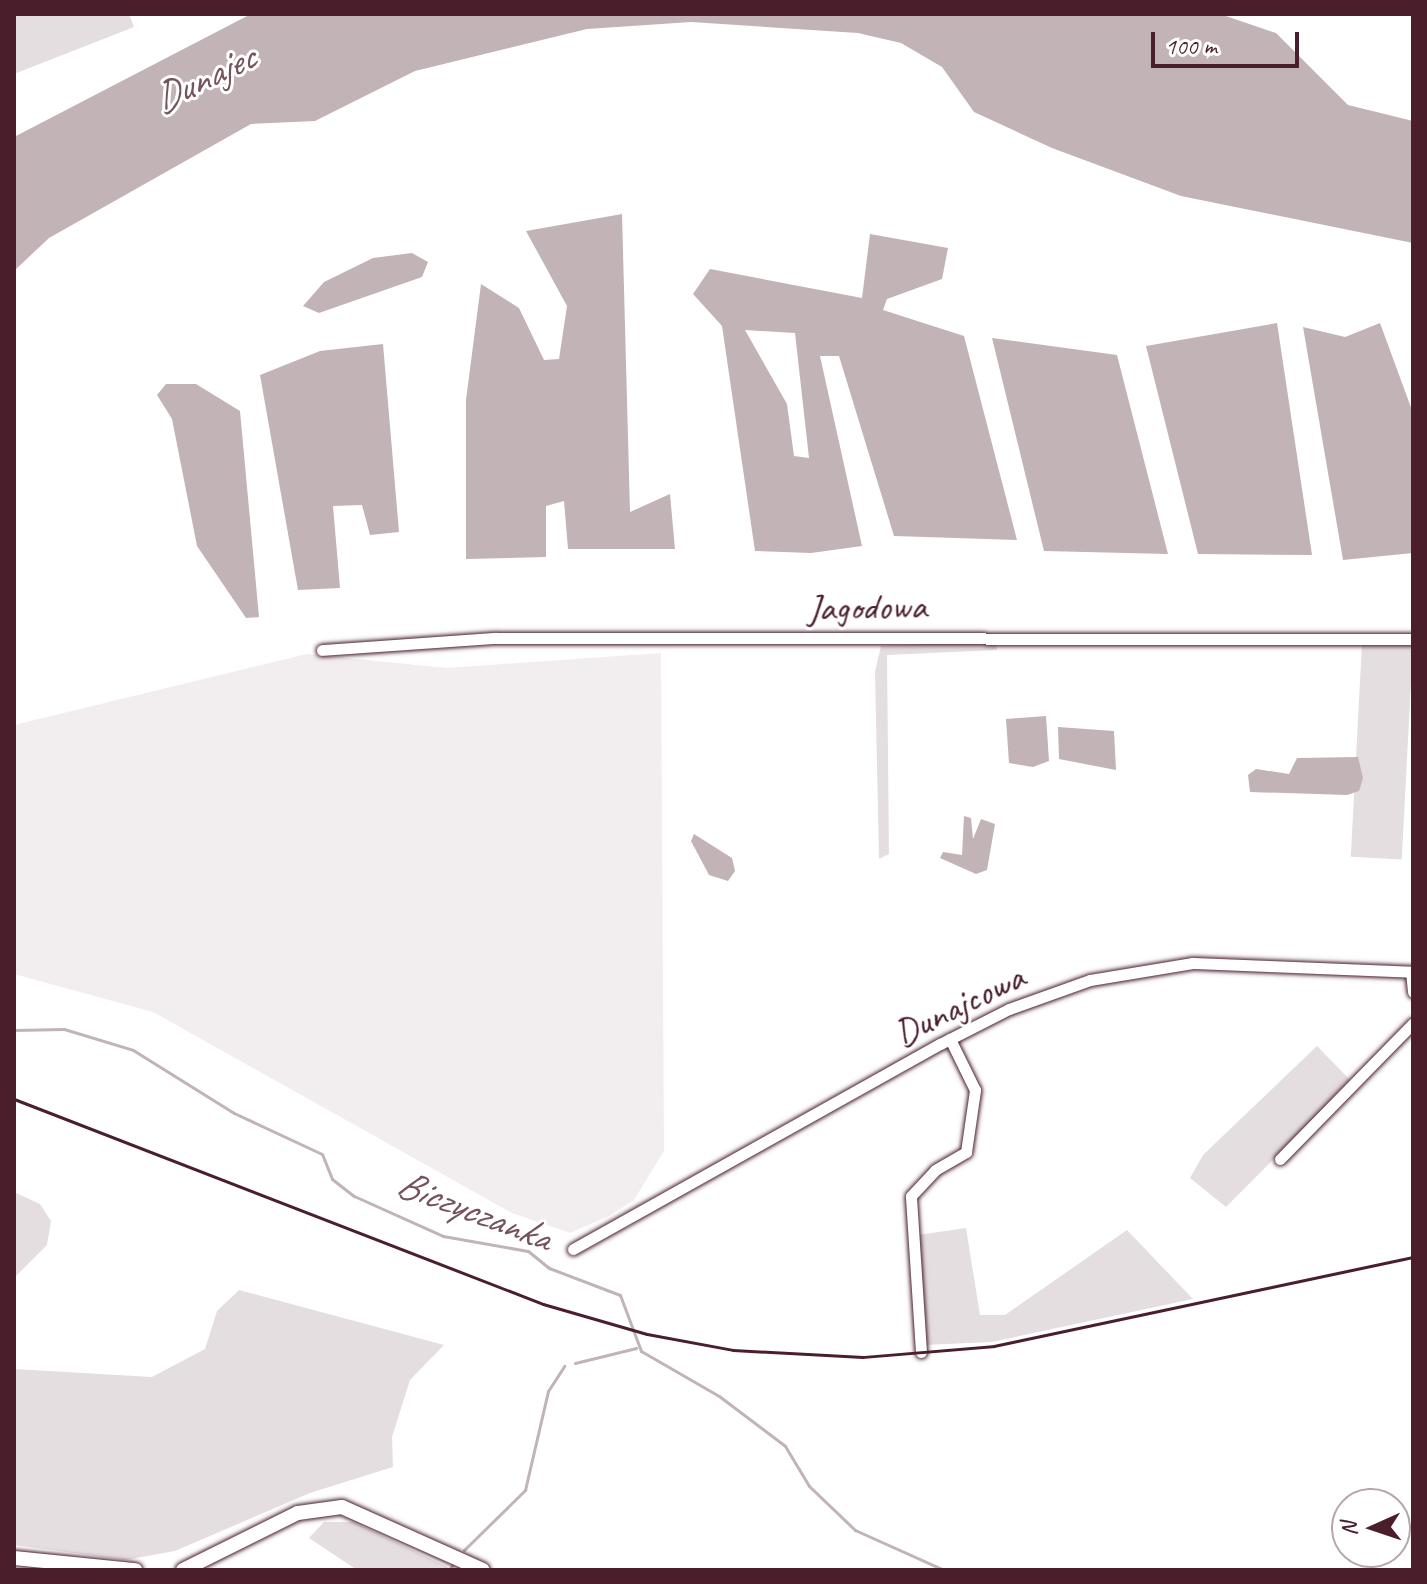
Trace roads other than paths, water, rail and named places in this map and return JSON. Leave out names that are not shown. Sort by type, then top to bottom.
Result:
[{"type":"street","name":"Jagodowa","points":[[322,650],[495,638],[1413,639]]},
{"type":"street","name":"Dunajcowa","points":[[573,1249],[1009,1009],[1143,969],[1193,963],[1412,972]]},
{"type":"street","points":[[1412,972],[1413,992]]},
{"type":"street","points":[[1280,1159],[1413,1023]]},
{"type":"street","points":[[921,1352],[911,1196],[935,1170],[966,1152],[975,1090],[950,1039]]},
{"type":"street","points":[[183,1570],[298,1513],[342,1507],[483,1570]]},
{"type":"street","points":[[14,1558],[135,1570]]},
{"type":"water","name":"Dunajec","points":[[251,14],[1220,14],[1276,33],[1348,105],[1413,121],[1413,243],[1181,196],[1052,148],[974,112],[942,67],[901,43],[858,33],[691,22],[587,29],[415,71],[315,121],[251,124],[49,238],[14,271],[14,137]]},
{"type":"water","points":[[622,214],[630,512],[670,494],[675,549],[568,549],[564,501],[546,506],[546,557],[466,559],[466,400],[481,284],[519,308],[544,360],[559,359],[567,306],[526,231]]},
{"type":"water","points":[[870,234],[948,248],[942,279],[887,299],[883,310],[964,336],[1017,540],[894,536],[839,356],[820,356],[862,546],[811,553],[755,551],[722,326],[693,294],[710,269],[862,298]],"holes":[[[745,330],[795,333],[809,458],[794,456],[787,404]]]},
{"type":"water","points":[[412,253],[428,262],[422,277],[319,313],[303,306],[324,282],[373,258]]},
{"type":"water","points":[[1277,323],[1312,555],[1198,554],[1146,346]]},
{"type":"water","points":[[1380,323],[1413,413],[1413,553],[1343,560],[1303,327],[1345,337]]},
{"type":"water","points":[[992,338],[1117,355],[1168,554],[1044,551]]},
{"type":"water","points":[[383,344],[399,532],[370,535],[362,505],[333,506],[340,588],[298,590],[260,375],[320,351]]},
{"type":"water","points":[[166,384],[196,384],[240,411],[259,617],[246,618],[197,546],[172,419],[157,395]]},
{"type":"water","points":[[1046,716],[1049,761],[1033,767],[1009,763],[1006,719]]},
{"type":"water","points":[[1058,727],[1114,731],[1116,770],[1059,759]]},
{"type":"water","points":[[1358,757],[1363,778],[1359,791],[1347,795],[1250,792],[1248,775],[1256,769],[1289,774],[1297,758]]},
{"type":"water","points":[[964,816],[971,818],[973,839],[981,819],[995,824],[987,870],[976,874],[940,858],[943,852],[962,855]]},
{"type":"water","points":[[694,834],[732,858],[735,871],[728,881],[709,875],[691,841]]},
{"type":"waterway","name":"Biczyczanka","points":[[14,1030],[64,1029],[133,1050],[234,1113],[322,1154],[332,1179],[354,1196],[443,1236],[528,1251],[549,1268],[620,1295],[641,1351],[719,1396],[785,1446],[809,1486],[855,1530],[944,1570]]},
{"type":"waterway","points":[[575,1363],[636,1348]]},
{"type":"waterway","points":[[464,1550],[525,1490],[548,1391],[564,1366]]},
{"type":"waterway","points":[[449,1570],[453,1564]]},
{"type":"railway","points":[[14,1099],[543,1304],[647,1334],[733,1350],[863,1357],[994,1346],[1413,1257]]}]
